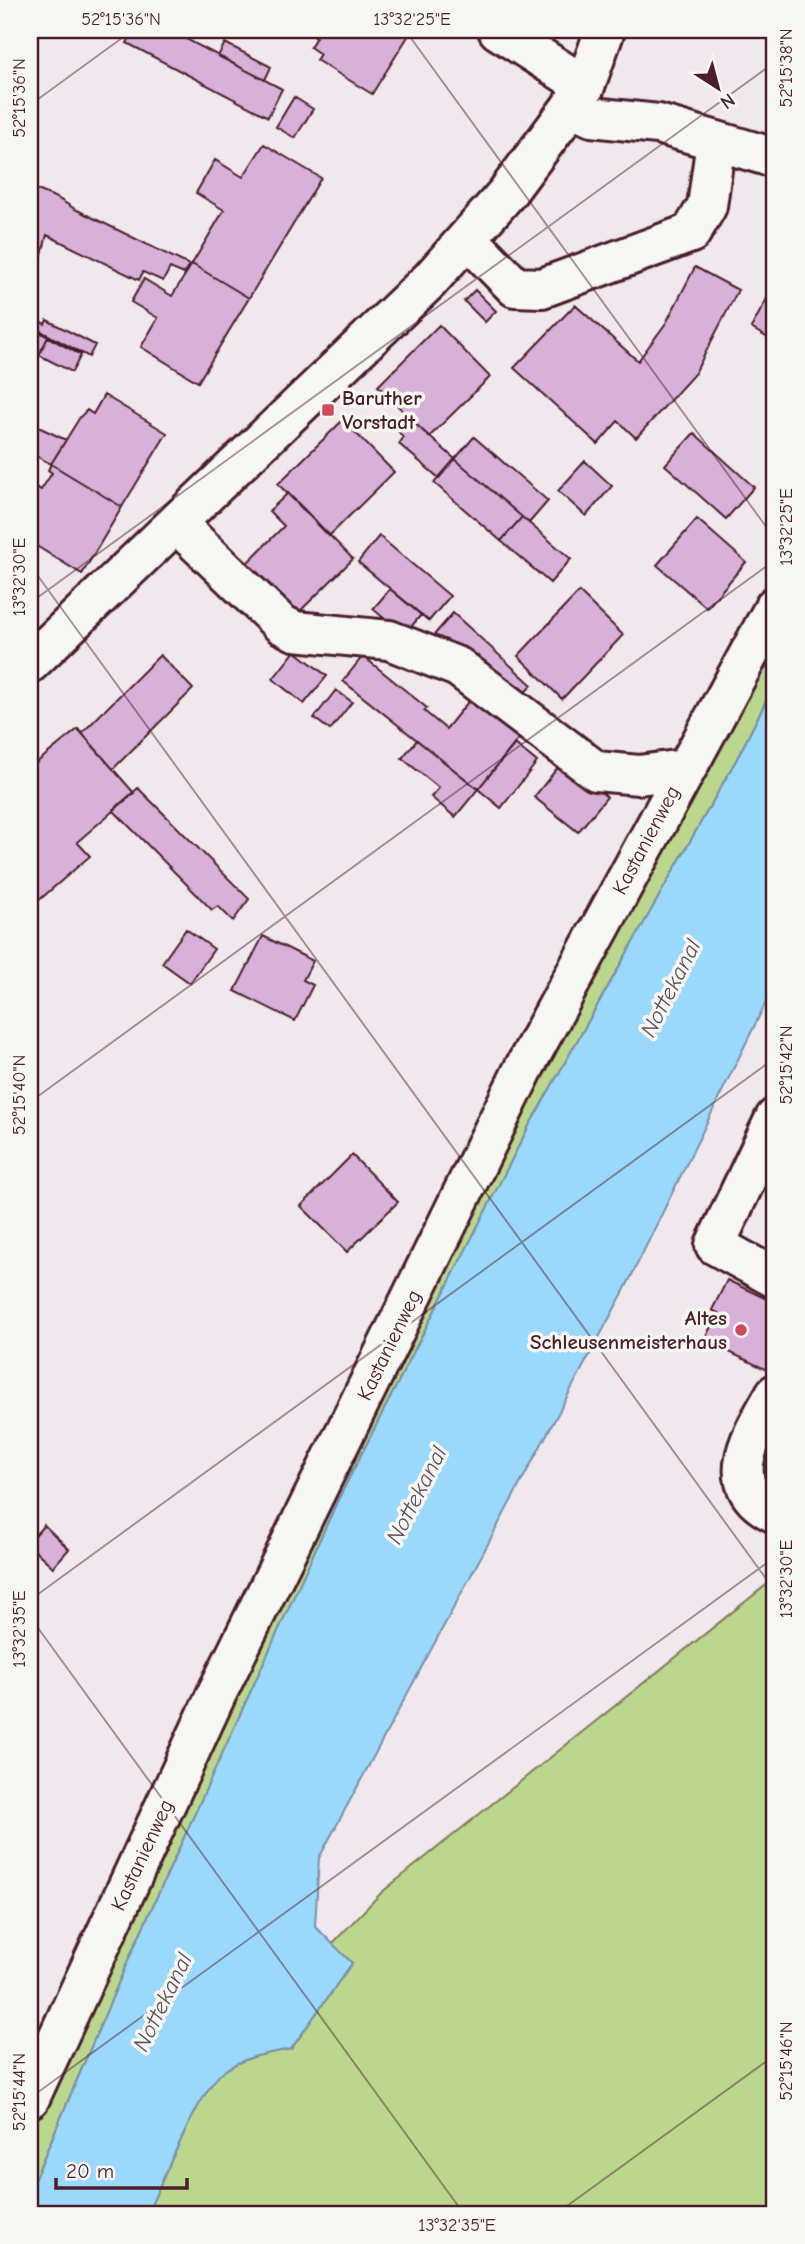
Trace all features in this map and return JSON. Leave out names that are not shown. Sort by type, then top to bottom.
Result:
[{"type":"street","points":[[498,30],[578,96],[592,117],[659,124],[775,158]]},
{"type":"street","points":[[30,662],[411,299],[468,239],[537,155],[578,96],[605,30]]},
{"type":"street","points":[[468,239],[516,288],[542,288],[691,233],[708,206],[716,141]]},
{"type":"street","points":[[177,524],[281,624],[295,631],[389,640],[458,667],[596,771],[639,775],[684,769]]},
{"type":"street","name":"Kastanienweg","points":[[30,2098],[217,1693],[523,1070],[684,769],[775,606]]},
{"type":"street","points":[[775,1118],[715,1245],[775,1278]]},
{"type":"street","points":[[775,1394],[755,1429],[742,1464],[748,1490],[761,1507],[775,1513]]},
{"type":"green space","points":[[775,639],[775,683],[739,755],[528,1128],[337,1502],[130,1956],[30,2190],[30,2083],[535,1065]]},
{"type":"green space","points":[[775,1578],[775,2214],[147,2214],[193,2115],[215,2080],[240,2062],[291,2049],[352,1963],[332,1944],[382,1892]]},
{"type":"water","name":"Nottekanal","points":[[775,683],[775,984],[625,1289],[319,1858],[315,1926],[352,1963],[291,2049],[239,2062],[215,2080],[193,2115],[147,2214],[30,2214],[30,2190],[130,1956],[337,1502],[528,1128],[739,755]]},
{"type":"building","points":[[134,30],[169,30],[282,89],[268,117],[127,43]]},
{"type":"building","points":[[305,30],[412,30],[372,94],[316,60],[320,54],[310,47],[316,37]]},
{"type":"building","points":[[225,43],[271,67],[265,80],[218,56]]},
{"type":"building","points":[[294,97],[313,109],[295,138],[276,127]]},
{"type":"building","points":[[264,144],[321,178],[249,298],[192,264],[224,210],[196,193],[215,160],[243,177]]},
{"type":"building","points":[[30,187],[189,265],[184,274],[170,268],[163,281],[143,272],[139,280],[47,235],[30,300]]},
{"type":"building","points":[[192,264],[249,298],[198,382],[141,347],[158,318],[131,302],[144,279],[172,296]]},
{"type":"building","points":[[695,267],[738,290],[695,373],[636,438],[618,421],[598,444],[514,368],[575,305],[638,361],[666,323]]},
{"type":"building","points":[[775,284],[775,342],[751,328]]},
{"type":"building","points":[[475,290],[496,311],[485,322],[464,301]]},
{"type":"building","points":[[47,320],[95,345],[89,357],[35,328],[39,321],[45,324]]},
{"type":"building","points":[[439,325],[490,377],[429,437],[378,386]]},
{"type":"building","points":[[30,327],[48,337],[39,355],[30,350]]},
{"type":"building","points":[[48,337],[81,355],[72,372],[39,355]]},
{"type":"building","points":[[104,395],[167,433],[122,507],[51,464],[80,417],[87,410],[93,414]]},
{"type":"building","points":[[343,420],[394,472],[329,536],[278,484]]},
{"type":"building","points":[[412,421],[455,459],[439,478],[399,444],[403,438],[399,432]]},
{"type":"building","points":[[30,423],[66,440],[51,464],[30,453]]},
{"type":"building","points":[[694,433],[754,487],[726,519],[665,465]]},
{"type":"building","points":[[474,437],[548,501],[529,523],[455,459]]},
{"type":"building","points":[[455,459],[522,517],[501,541],[434,483]]},
{"type":"building","points":[[585,461],[612,486],[586,516],[558,491]]},
{"type":"building","points":[[51,464],[122,507],[82,574],[30,542],[30,484],[41,490],[52,473],[48,470]]},
{"type":"building","points":[[288,493],[353,559],[292,619],[242,568],[284,526],[269,511]]},
{"type":"building","points":[[522,517],[571,559],[550,583],[501,541]]},
{"type":"building","points":[[697,519],[746,562],[707,608],[657,565]]},
{"type":"building","points":[[379,536],[450,596],[429,621],[358,562]]},
{"type":"building","points":[[390,589],[421,615],[404,635],[373,609]]},
{"type":"building","points":[[579,592],[623,635],[562,699],[518,656]]},
{"type":"building","points":[[453,613],[532,685],[512,706],[434,635]]},
{"type":"building","points":[[295,651],[327,676],[304,704],[273,679]]},
{"type":"building","points":[[160,655],[193,689],[113,769],[82,733]]},
{"type":"building","points":[[363,656],[427,708],[424,711],[446,729],[476,692],[525,731],[478,789],[343,681]]},
{"type":"building","points":[[336,690],[352,702],[330,730],[314,718]]},
{"type":"building","points":[[78,729],[134,793],[77,842],[90,856],[30,908],[30,768]]},
{"type":"building","points":[[417,740],[478,789],[455,817],[431,797],[439,788],[402,758]]},
{"type":"building","points":[[515,744],[537,762],[501,808],[478,789]]},
{"type":"building","points":[[563,761],[607,797],[578,832],[534,797]]},
{"type":"building","points":[[138,788],[249,899],[233,921],[218,906],[212,910],[113,810]]},
{"type":"building","points":[[186,929],[214,949],[190,983],[162,963]]},
{"type":"building","points":[[263,936],[313,961],[303,980],[313,985],[295,1021],[235,991]]},
{"type":"building","points":[[352,1155],[398,1202],[347,1252],[301,1206]]},
{"type":"building","name":"Altes Schleusenmeisterhaus","points":[[727,1280],[775,1303],[775,1324],[769,1336],[775,1339],[775,1357],[769,1371],[704,1340],[718,1313],[712,1310]]},
{"type":"building","points":[[44,1525],[69,1549],[53,1567],[30,1546],[30,1541]]},
{"type":"place","name":"Baruther Vorstadt","points":[[328,410]]},
{"type":"place","name":"Altes Schleusenmeisterhaus","points":[[741,1330]]}]
